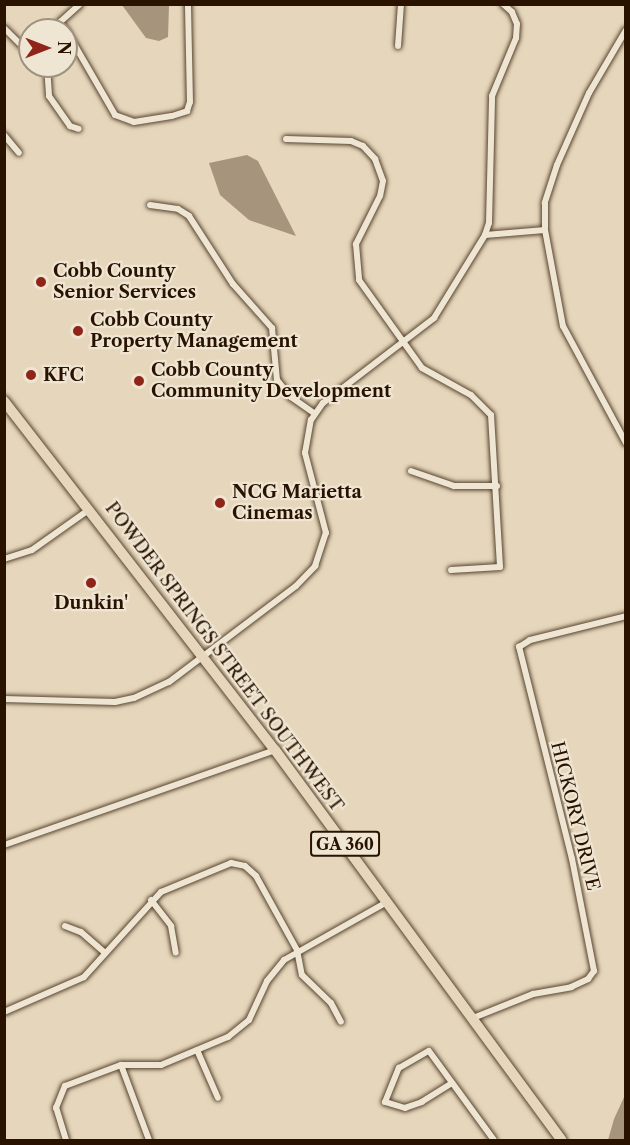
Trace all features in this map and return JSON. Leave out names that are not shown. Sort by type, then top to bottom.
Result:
[{"type":"main road","name":"POWDER SPRINGS STREET SOUTHWEST","points":[[4,401],[275,750],[388,901],[561,1140]]},
{"type":"street","points":[[64,18],[80,4]]},
{"type":"street","points":[[78,51],[115,115],[134,122],[172,116],[187,111],[190,102],[188,4]]},
{"type":"street","points":[[398,46],[401,4]]},
{"type":"street","points":[[4,699],[127,700],[169,682],[297,586],[315,566],[323,550],[326,521],[305,453],[306,436],[315,414],[323,403],[403,343],[444,304],[462,267],[485,235],[489,224],[492,96],[516,38],[517,24],[512,12],[503,4]]},
{"type":"street","points":[[4,28],[18,42]]},
{"type":"street","points":[[626,30],[589,93],[557,165],[545,203],[545,230],[563,326],[626,443]]},
{"type":"street","points":[[48,78],[49,96],[70,126],[79,129]]},
{"type":"street","points":[[4,135],[19,153]]},
{"type":"street","points":[[286,139],[351,141],[363,146],[375,159],[383,181],[380,196],[356,244],[356,268],[370,297],[422,368],[471,395],[491,415],[500,567],[452,570]]},
{"type":"street","points":[[150,205],[178,209],[189,216],[233,284],[272,328],[277,380],[291,397],[315,414]]},
{"type":"street","points":[[485,235],[545,230]]},
{"type":"street","points":[[411,471],[454,486],[497,486]]},
{"type":"street","points":[[4,559],[32,550],[90,509]]},
{"type":"street","name":"HICKORY DRIVE","points":[[473,1018],[533,994],[571,987],[588,980],[594,971],[572,859],[519,647],[530,640],[626,616]]},
{"type":"street","points":[[4,845],[275,750]]},
{"type":"street","points":[[4,1012],[75,982],[105,953],[151,900],[167,888],[222,864],[238,864],[256,876],[297,950],[302,975],[331,1003],[341,1022]]},
{"type":"street","points":[[151,900],[171,926],[176,953]]},
{"type":"street","points":[[66,1140],[56,1108],[59,1093],[71,1083],[121,1065],[157,1065],[197,1050],[244,1026],[272,973],[297,950],[388,901]]},
{"type":"street","points":[[65,927],[81,932],[105,953]]},
{"type":"street","points":[[197,1050],[218,1098]]},
{"type":"street","points":[[452,1083],[422,1102],[405,1108],[384,1102],[399,1068],[429,1051],[494,1140]]},
{"type":"street","points":[[121,1065],[148,1140]]},
{"type":"shaded area","points":[[122,5],[169,5],[168,37],[159,41],[146,38]]},
{"type":"shaded area","points":[[247,155],[258,161],[296,236],[249,220],[220,195],[209,163]]},
{"type":"shaded area","points":[[625,1095],[625,1140],[608,1140],[614,1119]]},
{"type":"place","name":"Cobb County Senior Services","points":[[41,282]]},
{"type":"place","name":"Cobb County Property Management","points":[[78,331]]},
{"type":"place","name":"KFC","points":[[31,375]]},
{"type":"place","name":"Cobb County Community Development","points":[[139,381]]},
{"type":"place","name":"NCG Marietta Cinemas","points":[[220,503]]},
{"type":"place","name":"Dunkin'","points":[[91,583]]}]
